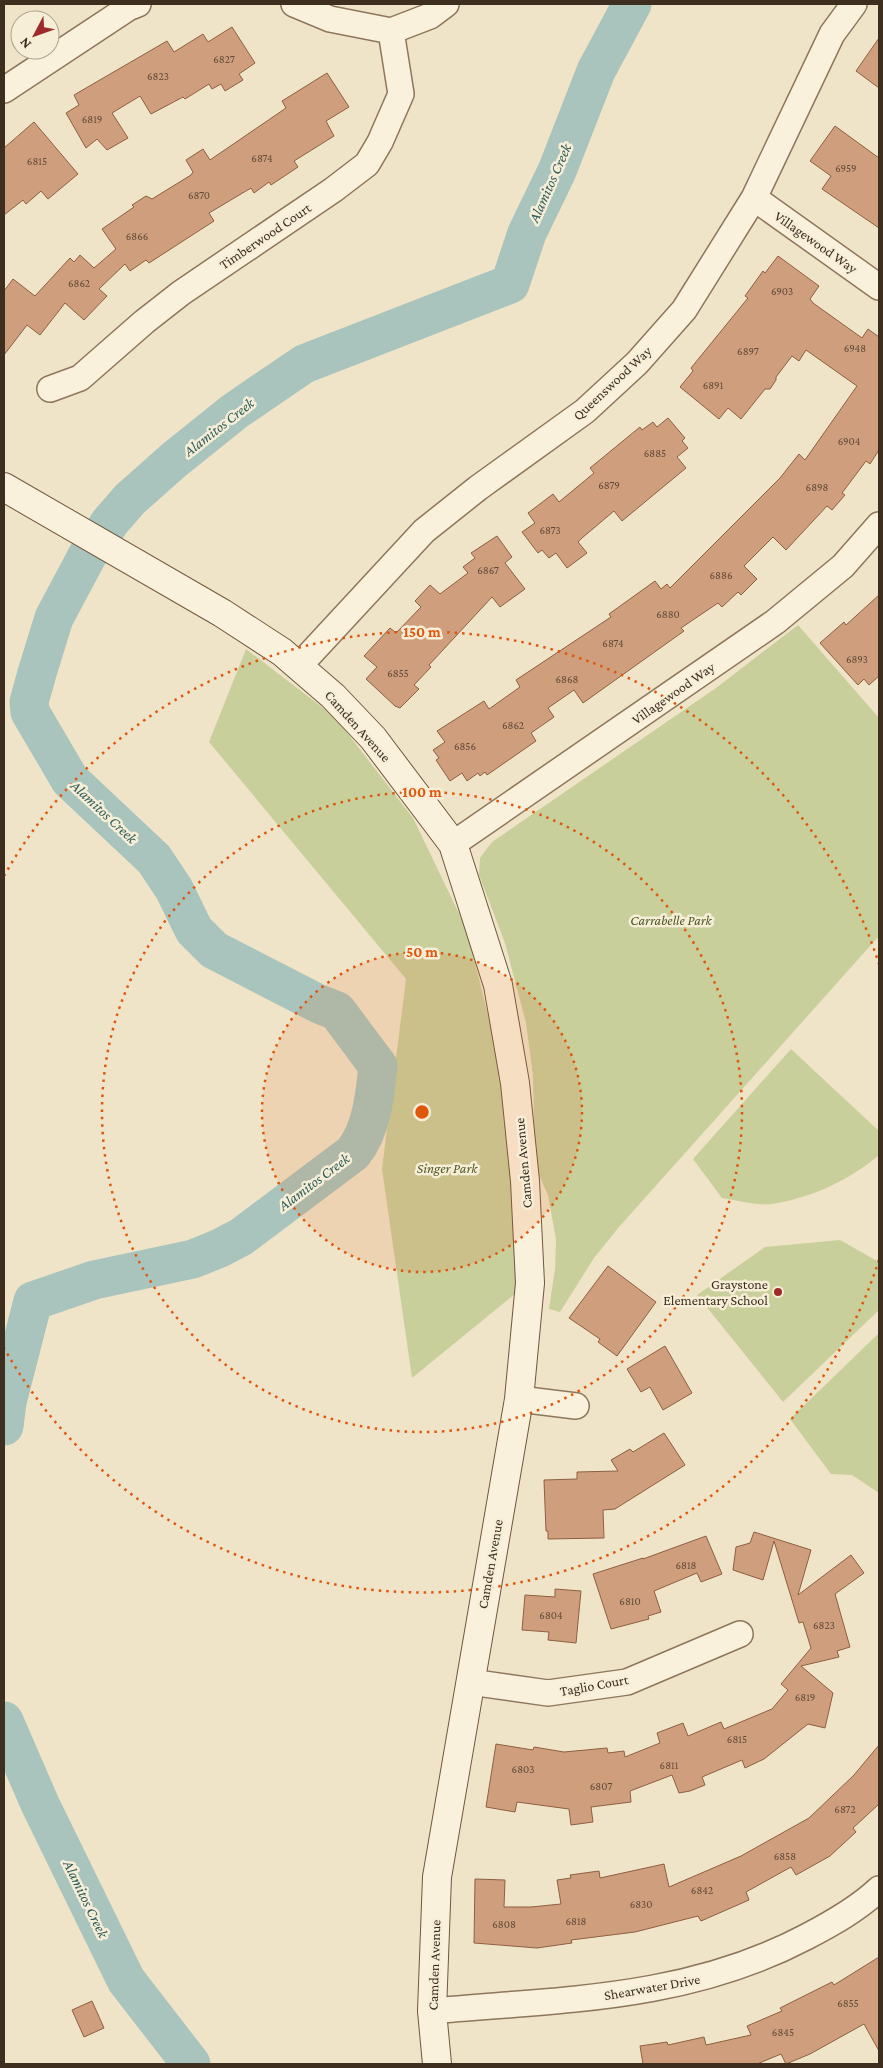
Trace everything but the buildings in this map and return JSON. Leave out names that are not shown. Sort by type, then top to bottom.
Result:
[{"type":"street","points":[[4,90],[128,8],[138,4]]},
{"type":"street","points":[[294,4],[330,19],[391,31],[430,16],[446,4]]},
{"type":"street","name":"Queenswood Way","points":[[299,666],[424,531],[478,488],[585,411],[637,364],[684,310],[754,198],[832,34],[854,4]]},
{"type":"street","name":"Timberwood Court","points":[[50,389],[80,378],[144,322],[181,293],[333,190],[367,164],[380,142],[401,94],[391,31]]},
{"type":"street","name":"Villagewood Way","points":[[754,198],[879,286]]},
{"type":"street","name":"Camden Avenue","points":[[4,487],[222,613],[282,652],[333,696],[373,738],[453,844],[498,985],[516,1083],[525,1181],[530,1283],[519,1399],[437,1877],[432,2011],[437,2064]]},
{"type":"street","name":"Villagewood Way","points":[[453,844],[775,622],[843,566],[879,525]]},
{"type":"street","points":[[519,1399],[576,1406]]},
{"type":"street","name":"Taglio Court","points":[[470,1682],[548,1693],[627,1682],[740,1634]]},
{"type":"street","name":"Shearwater Drive","points":[[432,2011],[580,1998],[667,1987],[708,1977],[739,1968],[789,1946],[827,1926],[879,1890]]},
{"type":"green space","name":"Carrabelle Park","points":[[798,625],[879,718],[879,936],[619,1227],[594,1258],[560,1312],[549,1309],[555,1269],[556,1240],[548,1195],[535,1167],[533,1076],[526,1023],[505,943],[479,875],[480,858],[492,842],[716,688]]},
{"type":"green space","name":"Singer Park","points":[[246,649],[335,717],[413,818],[467,930],[506,1089],[521,1289],[412,1378],[382,1169],[406,979],[209,742]]},
{"type":"green space","points":[[791,1049],[879,1131],[879,1155],[856,1172],[829,1187],[787,1201],[772,1204],[754,1204],[722,1198],[693,1159]]},
{"type":"green space","points":[[840,1240],[879,1262],[879,1310],[783,1402],[697,1295],[765,1247]]},
{"type":"green space","points":[[879,1333],[879,1493],[852,1475],[831,1474],[790,1419]]},
{"type":"waterway","name":"Alamitos Creek","points":[[4,1426],[7,1402],[33,1301],[94,1280],[193,1259],[241,1237],[353,1153],[364,1133],[372,1111],[378,1066],[337,1011],[319,1004],[214,950],[194,930],[174,889],[154,859],[70,780],[30,712],[29,702],[54,618],[87,556],[110,522],[130,499],[174,460],[235,411],[304,364],[510,284],[527,233],[557,171],[596,71],[632,4]]},
{"type":"waterway","name":"Alamitos Creek","points":[[4,1721],[40,1804],[126,1980],[191,2064]]},
{"type":"place","name":"Graystone Elementary School","points":[[778,1292]]}]
